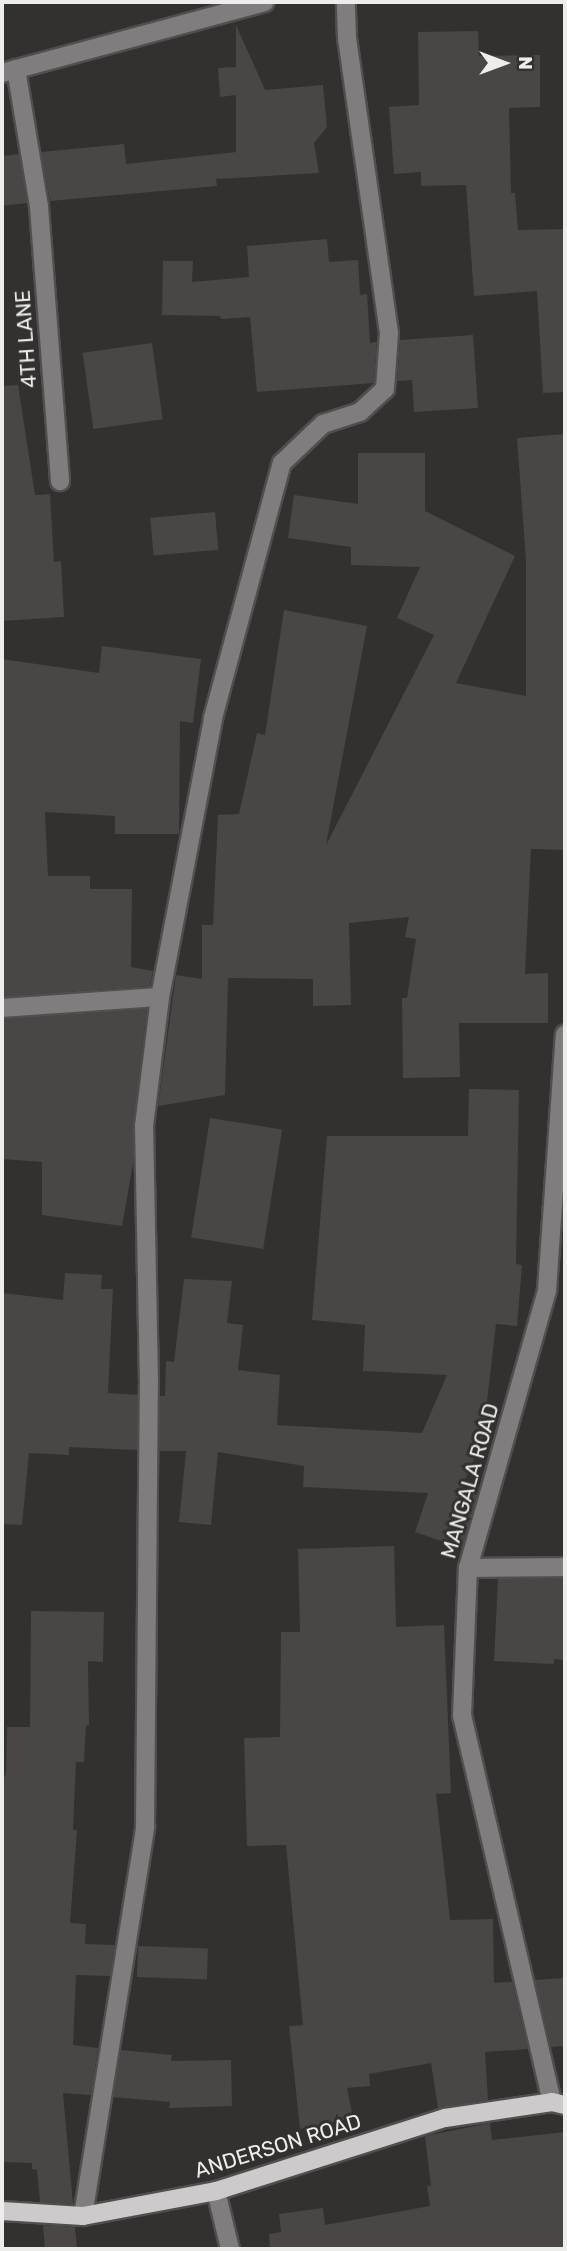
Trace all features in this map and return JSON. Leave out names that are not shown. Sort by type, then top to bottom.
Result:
[{"type":"main road","name":"ANDERSON ROAD","points":[[2,2211],[83,2216],[216,2191],[445,2118],[559,2103]]},
{"type":"street","points":[[9,71],[265,2]]},
{"type":"street","points":[[83,2216],[145,1827],[149,1384],[144,1126],[160,997],[213,718],[282,463],[323,424],[360,412],[385,389],[389,333],[349,52],[346,2]]},
{"type":"street","name":"4TH LANE","points":[[9,71],[38,207],[60,481]]},
{"type":"street","points":[[2,1008],[160,997]]},
{"type":"street","name":"MANGALA ROAD","points":[[559,2103],[462,1716],[468,1568],[547,1290],[565,1035]]},
{"type":"street","points":[[468,1568],[565,1567]]},
{"type":"street","points":[[216,2191],[230,2249]]},
{"type":"building","points":[[236,25],[265,90],[323,85],[327,127],[314,143],[319,173],[216,179],[217,186],[50,201],[41,152],[124,144],[126,164],[236,152],[236,95],[220,97],[218,68],[236,67]]},
{"type":"building","points":[[478,31],[479,56],[540,55],[540,107],[509,108],[511,193],[515,193],[518,230],[565,229],[565,392],[543,393],[537,291],[474,296],[466,185],[421,186],[421,172],[394,174],[389,107],[419,105],[418,32]]},
{"type":"building","points":[[19,154],[27,203],[2,206],[2,156]]},
{"type":"building","points":[[327,239],[329,262],[358,260],[360,295],[367,294],[370,343],[377,342],[374,383],[257,392],[250,317],[221,319],[220,316],[162,315],[163,261],[193,261],[192,282],[249,277],[247,246]]},
{"type":"building","points":[[473,335],[478,408],[414,412],[412,380],[397,381],[400,340]]},
{"type":"building","points":[[152,343],[163,419],[93,429],[83,353]]},
{"type":"building","points":[[18,385],[35,495],[50,494],[54,562],[61,561],[64,617],[2,621],[2,386]]},
{"type":"building","points":[[565,434],[564,850],[531,849],[525,974],[548,973],[548,1023],[459,1023],[460,1077],[403,1078],[402,998],[407,998],[416,939],[405,937],[409,917],[349,923],[351,1005],[313,1006],[313,979],[228,978],[225,1095],[158,1106],[176,975],[202,979],[202,925],[213,925],[218,815],[239,814],[257,733],[265,735],[284,610],[367,626],[326,845],[434,635],[397,618],[420,567],[351,565],[351,547],[288,538],[294,495],[358,504],[358,453],[425,453],[425,511],[515,556],[456,683],[526,696],[526,561],[517,438]]},
{"type":"building","points":[[215,512],[218,550],[154,556],[150,518]]},
{"type":"building","points":[[102,646],[201,659],[193,723],[180,721],[179,834],[115,834],[115,816],[45,812],[48,876],[90,876],[90,889],[132,889],[131,967],[153,971],[150,986],[2,997],[2,659],[99,673]]},
{"type":"building","points":[[147,1009],[133,1125],[133,1164],[122,1226],[42,1215],[42,1162],[2,1159],[2,1019]]},
{"type":"building","points":[[469,1089],[519,1090],[516,1264],[522,1265],[517,1326],[496,1324],[486,1410],[494,1413],[461,1489],[477,1495],[462,1548],[415,1532],[428,1493],[303,1487],[304,1466],[218,1452],[211,1525],[179,1522],[186,1451],[160,1451],[160,1396],[165,1396],[166,1361],[174,1362],[184,1279],[232,1281],[227,1323],[243,1325],[238,1370],[280,1375],[277,1425],[422,1433],[447,1375],[363,1371],[365,1325],[312,1320],[327,1136],[468,1136]]},
{"type":"building","points":[[210,1118],[282,1129],[263,1249],[191,1238]]},
{"type":"building","points":[[65,1273],[102,1275],[101,1289],[113,1289],[108,1393],[138,1395],[137,1450],[69,1447],[69,1455],[29,1453],[22,1525],[2,1524],[2,1293],[63,1300]]},
{"type":"building","points":[[394,1546],[396,1627],[444,1625],[451,1793],[436,1794],[450,1920],[493,1919],[494,1983],[512,1982],[528,2049],[485,2052],[488,2100],[438,2108],[431,2063],[369,2074],[370,2086],[347,2088],[353,2118],[300,2129],[289,2026],[303,2025],[286,1845],[247,1846],[244,1738],[280,1737],[281,1632],[300,1632],[298,1549]]},
{"type":"building","points":[[565,1578],[565,1660],[554,1659],[554,1664],[494,1661],[498,1579]]},
{"type":"building","points":[[31,1611],[104,1612],[103,1662],[88,1661],[89,1725],[86,1725],[84,1762],[76,1762],[73,1830],[77,1830],[70,1923],[86,1924],[85,1944],[115,1945],[110,1976],[76,1975],[73,2045],[98,2048],[91,2095],[63,2093],[73,2204],[40,2202],[37,2170],[32,2169],[32,2163],[4,2162],[2,1783],[6,1773],[7,1727],[30,1727]]},
{"type":"building","points":[[138,1946],[208,1948],[207,1979],[137,1977]]},
{"type":"building","points":[[565,1978],[565,2046],[551,2047],[535,1980]]},
{"type":"building","points":[[121,2050],[172,2055],[171,2061],[231,2060],[232,2106],[169,2108],[170,2102],[113,2097]]},
{"type":"building","points":[[490,2123],[492,2140],[565,2132],[565,2249],[270,2249],[269,2234],[281,2232],[279,2214],[323,2208],[325,2225],[430,2206],[427,2186],[431,2186],[425,2136]]},
{"type":"building","points":[[43,2225],[75,2227],[77,2249],[45,2249]]}]
